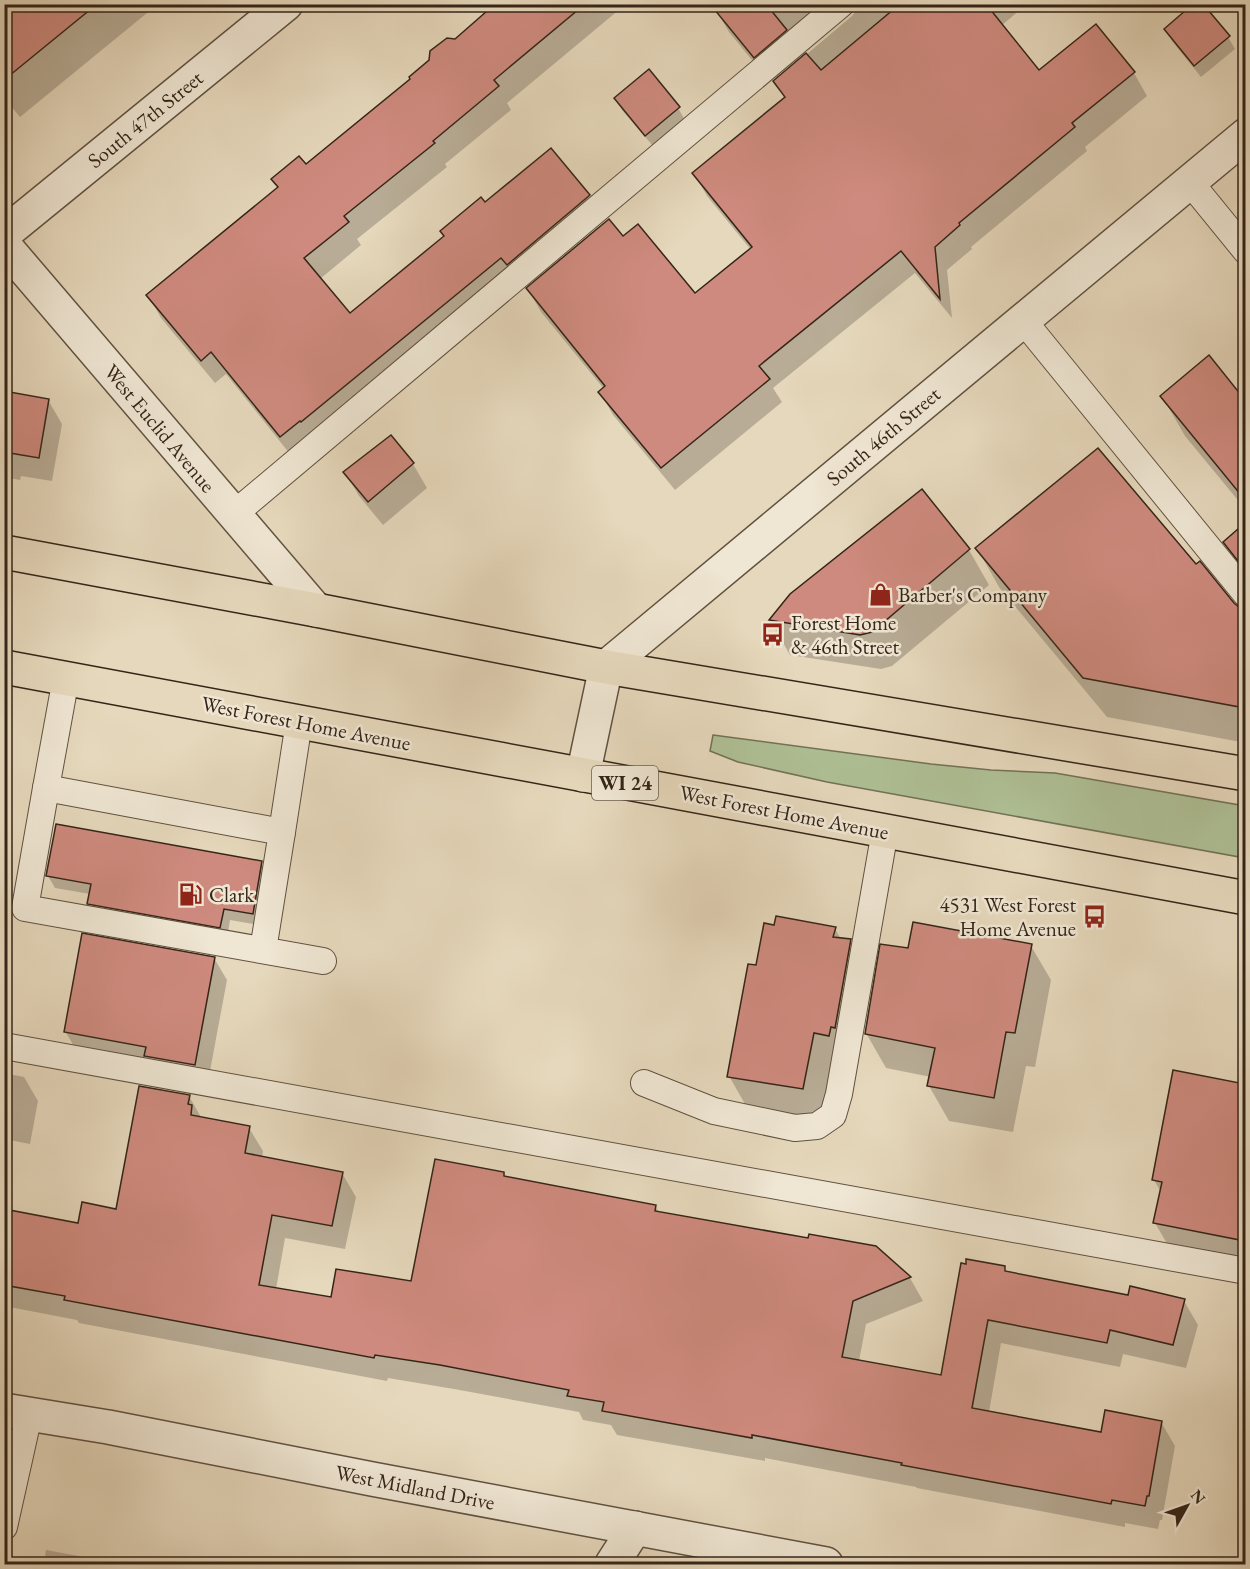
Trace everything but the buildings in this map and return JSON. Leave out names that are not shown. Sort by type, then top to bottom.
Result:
[{"type":"main road","points":[[4,552],[606,667],[1245,774]]},
{"type":"main road","name":"West Forest Home Avenue","points":[[4,667],[1245,898]]},
{"type":"street","name":"South 47th Street","points":[[4,234],[286,4]]},
{"type":"street","name":"South 46th Street","points":[[606,667],[1245,135]]},
{"type":"street","name":"West Euclid Avenue","points":[[4,245],[316,610]]},
{"type":"street","points":[[583,775],[606,667]]},
{"type":"street","name":"West Midland Drive","points":[[17,1412],[108,1427],[826,1564]]},
{"type":"street","points":[[612,1564],[635,1528]]},
{"type":"lane","points":[[234,514],[841,4]]},
{"type":"lane","points":[[1189,181],[1245,250]]},
{"type":"lane","points":[[1022,320],[1245,594]]},
{"type":"lane","points":[[66,678],[25,908],[323,961]]},
{"type":"lane","points":[[263,950],[299,722]]},
{"type":"lane","points":[[46,788],[282,832]]},
{"type":"lane","points":[[644,1083],[714,1111],[795,1128],[817,1126],[833,1115],[841,1083],[885,831]]},
{"type":"lane","points":[[4,1046],[1245,1271]]},
{"type":"lane","points":[[4,1527],[17,1412]]},
{"type":"green space","points":[[713,735],[931,764],[1055,773],[1245,806],[1245,858],[827,782],[738,762],[710,751]]},
{"type":"place","name":"Barber's Company","points":[[880,594]]},
{"type":"place","name":"Forest Home & 46th Street","points":[[773,634]]},
{"type":"place","name":"Clark","points":[[191,894]]},
{"type":"place","name":"4531 West Forest Home Avenue","points":[[1094,916]]}]
